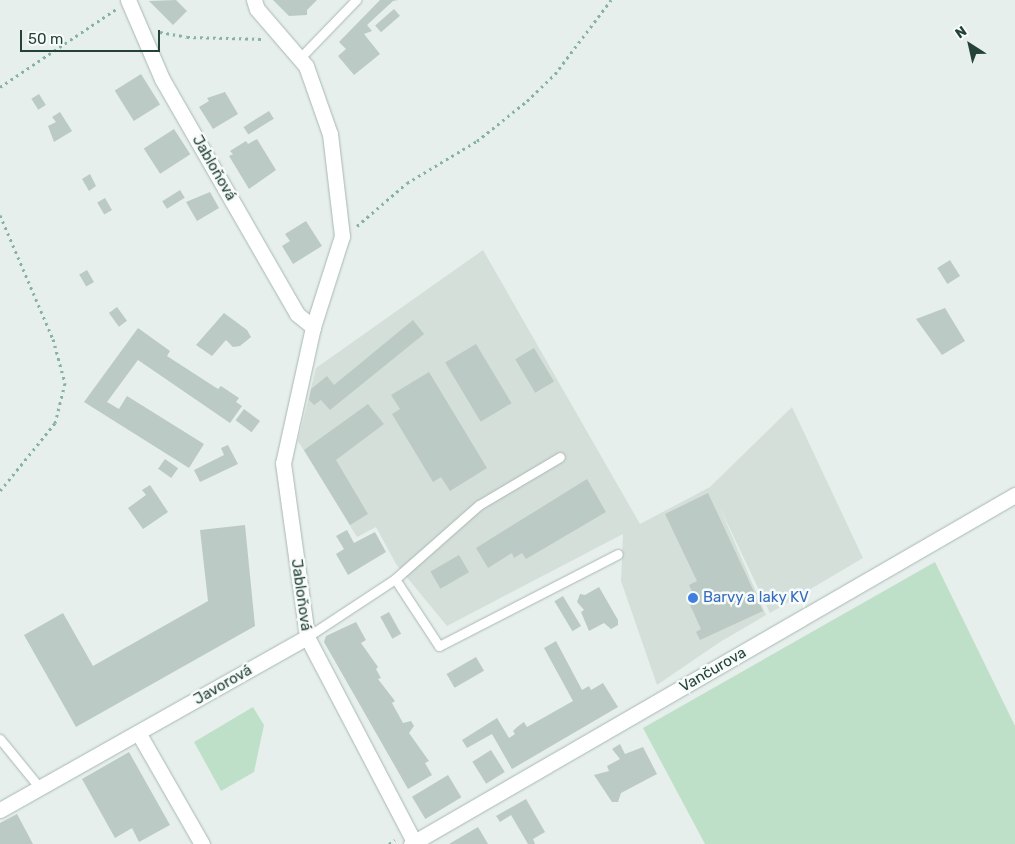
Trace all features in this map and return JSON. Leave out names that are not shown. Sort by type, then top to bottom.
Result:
[{"type":"street","name":"Jabloňová","points":[[128,0],[162,79],[292,306],[297,314],[314,327]]},
{"type":"street","name":"Jabloňová","points":[[254,0],[257,9],[306,66],[330,134],[342,236],[314,327],[283,463],[306,637],[412,843]]},
{"type":"street","name":"Vančurova","points":[[412,843],[1015,495]]},
{"type":"street","name":"Javorová","points":[[0,810],[139,734],[306,637]]},
{"type":"street","points":[[139,734],[202,844]]},
{"type":"lane","points":[[300,58],[356,0]]},
{"type":"lane","points":[[306,637],[396,579],[479,505],[560,457]]},
{"type":"lane","points":[[396,579],[439,646],[618,554]]},
{"type":"lane","points":[[0,740],[40,788]]},
{"type":"path","points":[[0,86],[128,0]]},
{"type":"path","points":[[342,236],[407,182],[478,141],[527,101],[555,74],[611,0]]},
{"type":"path","points":[[140,29],[187,37],[284,40]]},
{"type":"path","points":[[0,215],[53,339],[65,383],[55,423],[0,491]]},
{"type":"shaded area","points":[[483,250],[640,524],[710,487],[792,407],[863,558],[770,613],[719,506],[766,615],[720,642],[657,685],[621,581],[623,534],[447,626],[396,564],[376,527],[357,537],[298,441],[316,368]]},
{"type":"green space","points":[[935,562],[1015,726],[1015,844],[705,844],[643,728]]},
{"type":"green space","points":[[253,707],[264,725],[254,772],[221,791],[194,742]]},
{"type":"building","points":[[176,0],[187,11],[173,25],[149,1]]},
{"type":"building","points":[[273,0],[317,0],[307,10],[307,15],[289,16]]},
{"type":"building","points":[[380,0],[398,0],[393,1],[367,25],[372,31],[364,34],[380,54],[354,75],[338,56],[346,49],[339,42]]},
{"type":"building","points":[[394,9],[400,16],[381,32],[375,25]]},
{"type":"building","points":[[141,74],[160,105],[134,121],[115,90]]},
{"type":"building","points":[[225,92],[238,114],[213,129],[199,107],[209,101],[207,98]]},
{"type":"building","points":[[39,94],[46,105],[38,110],[31,99]]},
{"type":"building","points":[[269,111],[274,119],[248,135],[244,127]]},
{"type":"building","points":[[60,112],[72,131],[54,142],[48,126],[56,122],[52,117]]},
{"type":"building","points":[[174,129],[190,154],[160,174],[144,149]]},
{"type":"building","points":[[257,139],[276,170],[249,189],[229,156],[233,154],[230,151],[246,141],[248,144]]},
{"type":"building","points":[[90,174],[96,186],[89,191],[82,179]]},
{"type":"building","points":[[180,190],[185,198],[167,209],[162,201]]},
{"type":"building","points":[[210,192],[219,208],[197,221],[186,202]]},
{"type":"building","points":[[105,198],[112,210],[104,215],[97,202]]},
{"type":"building","points":[[306,221],[322,246],[293,264],[282,246],[290,241],[285,234]]},
{"type":"building","points":[[950,260],[960,276],[947,284],[937,268]]},
{"type":"building","points":[[87,270],[94,282],[86,287],[79,274]]},
{"type":"building","points":[[117,307],[127,321],[119,327],[109,313]]},
{"type":"building","points":[[945,308],[965,341],[942,355],[916,319]]},
{"type":"building","points":[[224,313],[247,330],[251,337],[240,346],[233,347],[226,340],[212,356],[196,345]]},
{"type":"building","points":[[413,320],[424,334],[330,410],[321,400],[314,405],[309,400],[311,389],[327,376],[334,385]]},
{"type":"building","points":[[138,328],[170,351],[167,356],[218,389],[221,386],[239,398],[236,402],[242,406],[230,423],[138,360],[107,402],[119,409],[127,396],[204,444],[189,468],[84,402]]},
{"type":"building","points":[[476,344],[512,403],[481,422],[445,363]]},
{"type":"building","points":[[534,348],[554,381],[535,393],[515,359]]},
{"type":"building","points":[[429,372],[487,468],[450,491],[441,477],[433,482],[392,414],[400,409],[391,395]]},
{"type":"building","points":[[368,404],[384,424],[336,460],[368,514],[350,525],[304,450]]},
{"type":"building","points":[[244,409],[260,421],[252,432],[236,420]]},
{"type":"building","points":[[228,445],[238,464],[200,482],[194,470],[224,455],[221,448]]},
{"type":"building","points":[[165,459],[178,468],[171,478],[158,469]]},
{"type":"building","points":[[587,479],[606,512],[526,559],[522,553],[514,558],[512,553],[488,568],[476,548]]},
{"type":"building","points":[[150,485],[168,512],[143,529],[128,508],[146,495],[142,490]]},
{"type":"building","points":[[708,493],[763,611],[700,640],[696,632],[701,629],[690,605],[697,602],[689,585],[697,581],[665,514]]},
{"type":"building","points":[[245,525],[255,626],[76,727],[24,635],[63,613],[93,666],[208,601],[200,530]]},
{"type":"building","points":[[347,530],[354,543],[375,532],[386,552],[348,575],[336,554],[344,549],[336,536]]},
{"type":"building","points":[[459,555],[469,572],[440,589],[430,572]]},
{"type":"building","points":[[599,587],[618,620],[618,625],[611,629],[604,623],[589,631],[581,612],[584,610],[577,602],[580,594],[585,595]]},
{"type":"building","points":[[563,596],[581,626],[572,631],[554,601]]},
{"type":"building","points":[[389,612],[401,634],[392,639],[380,617]]},
{"type":"building","points":[[356,622],[366,640],[361,643],[378,667],[376,669],[381,678],[378,679],[395,701],[392,703],[403,723],[411,721],[414,726],[409,733],[429,761],[425,763],[432,775],[408,789],[324,642],[326,636]]},
{"type":"building","points":[[556,641],[582,690],[589,686],[591,690],[603,683],[618,707],[512,769],[492,734],[467,748],[462,740],[497,718],[509,738],[515,734],[513,731],[524,722],[527,727],[573,701],[544,648]]},
{"type":"building","points":[[476,657],[484,671],[455,688],[447,674]]},
{"type":"building","points":[[620,744],[625,754],[643,747],[657,774],[621,793],[618,802],[612,802],[594,775],[609,771],[607,766],[620,759],[612,749]]},
{"type":"building","points":[[491,750],[505,772],[486,784],[472,762]]},
{"type":"building","points":[[129,752],[170,825],[139,842],[132,828],[115,838],[82,779]]},
{"type":"building","points":[[448,775],[461,797],[425,819],[412,797]]},
{"type":"building","points":[[526,799],[545,832],[533,839],[535,844],[528,844],[511,815],[500,822],[496,816]]},
{"type":"building","points":[[17,814],[33,844],[0,844],[0,823]]},
{"type":"building","points":[[478,827],[488,844],[449,844]]},
{"type":"place","name":"Barvy a laky KV","points":[[693,598]]}]
